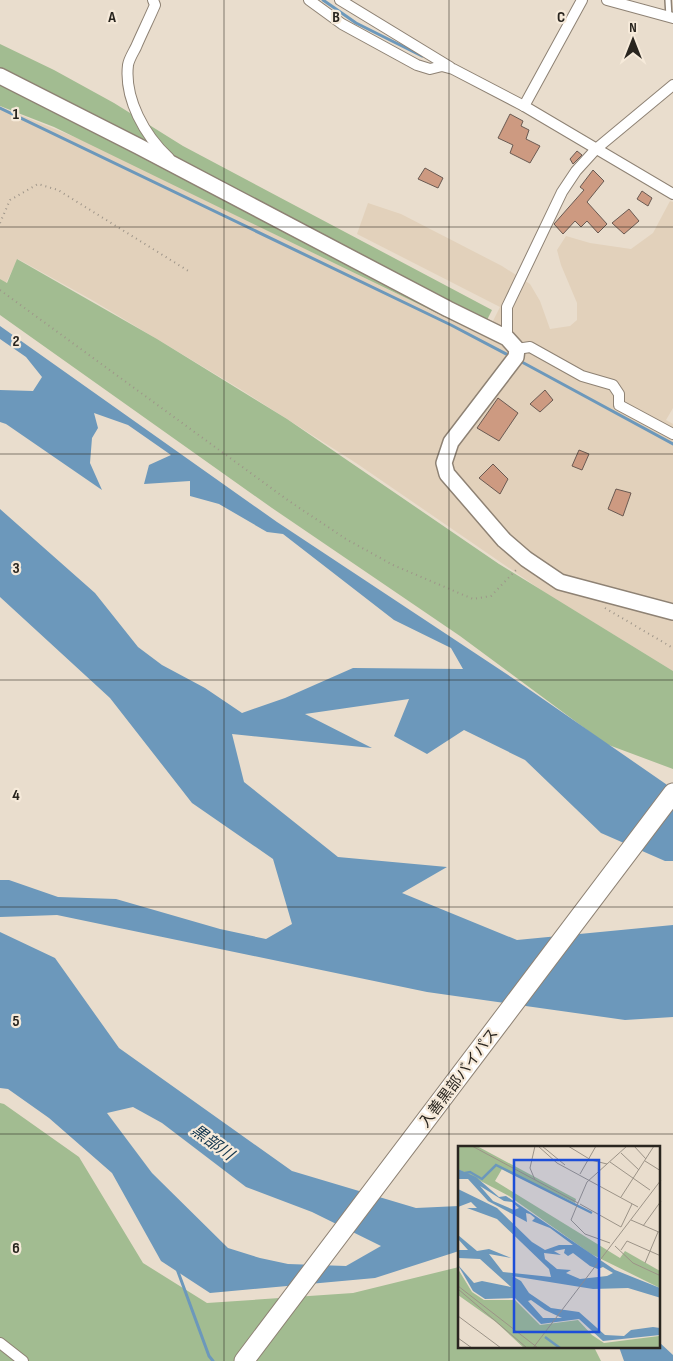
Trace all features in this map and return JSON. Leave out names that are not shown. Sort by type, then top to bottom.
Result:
[{"type":"highway","name":"入善黒部バイパス","points":[[244,1361],[673,793]]},
{"type":"street","points":[[153,0],[155,5],[128,63],[128,89],[146,130],[161,150],[181,169]]},
{"type":"street","points":[[309,0],[342,24],[417,65],[430,69],[442,66],[453,69]]},
{"type":"street","points":[[340,0],[453,69],[524,106],[673,194]]},
{"type":"street","points":[[524,106],[582,0]]},
{"type":"street","points":[[607,0],[671,17]]},
{"type":"street","points":[[0,76],[512,343],[530,347],[582,376],[613,384],[620,394],[619,405],[673,434]]},
{"type":"street","points":[[673,85],[596,149],[576,171],[562,192],[507,307],[516,357],[451,442],[444,463],[447,474],[504,540],[526,559],[560,582],[673,612]]},
{"type":"street","points":[[0,1343],[23,1361]]},
{"type":"lane","points":[[668,0],[671,17]]},
{"type":"path","points":[[0,223],[10,200],[38,184],[58,190],[190,272]]},
{"type":"path","points":[[0,290],[289,501],[346,539],[393,565],[473,600],[491,596],[526,559]]},
{"type":"path","points":[[600,605],[673,648]]},
{"type":"shaded area","points":[[0,107],[87,142],[485,337],[500,307],[357,234],[368,203],[401,214],[502,266],[530,284],[540,301],[550,329],[570,326],[577,320],[577,303],[561,265],[557,250],[566,236],[590,243],[631,249],[653,233],[670,201],[673,202],[673,408],[666,420],[673,424],[673,671],[544,592],[356,463],[240,389],[92,300],[18,259],[6,283],[0,279]]},
{"type":"green space","points":[[0,44],[54,70],[114,103],[183,146],[492,310],[480,334],[54,127],[0,106]]},
{"type":"green space","points":[[17,259],[157,339],[287,419],[499,564],[673,671],[673,769],[606,744],[460,636],[272,508],[0,315],[0,279],[7,283]]},
{"type":"green space","points":[[0,1103],[79,1157],[143,1263],[207,1303],[353,1293],[458,1267],[458,1348],[594,1348],[601,1361],[0,1361]]},
{"type":"water","points":[[0,326],[277,522],[517,681],[673,789],[673,861],[665,861],[601,833],[525,760],[464,730],[427,754],[394,736],[409,699],[305,714],[372,748],[232,734],[244,782],[338,857],[447,867],[402,893],[517,940],[673,925],[673,1017],[625,1020],[427,992],[57,915],[0,917],[0,880],[9,880],[58,897],[116,899],[220,929],[266,939],[292,924],[273,859],[192,803],[110,698],[0,597],[0,509],[95,593],[138,647],[162,665],[205,688],[242,713],[285,698],[353,668],[463,669],[451,648],[394,620],[283,534],[267,532],[219,504],[190,496],[190,481],[144,484],[149,465],[171,455],[128,425],[94,413],[98,428],[92,438],[90,463],[102,490],[6,424],[0,422],[0,390],[33,391],[42,377],[26,357],[0,339]]},
{"type":"water","name":"黒部川","points":[[0,932],[55,958],[119,1048],[292,1171],[416,1208],[458,1206],[458,1251],[375,1278],[210,1293],[161,1261],[112,1173],[49,1118],[8,1089],[0,1088]],"holes":[[[133,1107],[162,1123],[246,1187],[312,1212],[381,1246],[346,1266],[288,1264],[228,1248],[152,1173],[107,1113]]]},
{"type":"water","points":[[660,1343],[673,1355],[673,1361],[624,1361],[619,1348],[660,1348]]},
{"type":"building","points":[[510,114],[523,121],[521,126],[529,130],[526,139],[540,146],[530,163],[510,153],[513,145],[498,138]]},
{"type":"building","points":[[577,151],[582,155],[573,164],[570,159]]},
{"type":"building","points":[[425,168],[443,178],[438,188],[418,179]]},
{"type":"building","points":[[593,170],[604,181],[587,202],[607,224],[598,233],[587,221],[581,227],[575,221],[563,234],[554,224],[584,190],[580,187]]},
{"type":"building","points":[[642,191],[652,198],[648,206],[637,199]]},
{"type":"building","points":[[629,209],[639,221],[624,234],[612,223]]},
{"type":"building","points":[[545,390],[553,400],[540,412],[530,404]]},
{"type":"building","points":[[498,398],[518,413],[499,441],[477,428]]},
{"type":"building","points":[[579,450],[589,454],[582,470],[572,466]]},
{"type":"building","points":[[493,464],[508,479],[500,494],[479,478]]},
{"type":"building","points":[[616,489],[631,493],[623,516],[608,509]]},
{"type":"waterway","points":[[323,0],[356,23],[422,56]]},
{"type":"waterway","points":[[0,108],[451,325],[512,357]]},
{"type":"waterway","points":[[520,361],[673,444]]},
{"type":"waterway","points":[[177,1269],[209,1356],[213,1361]]}]
